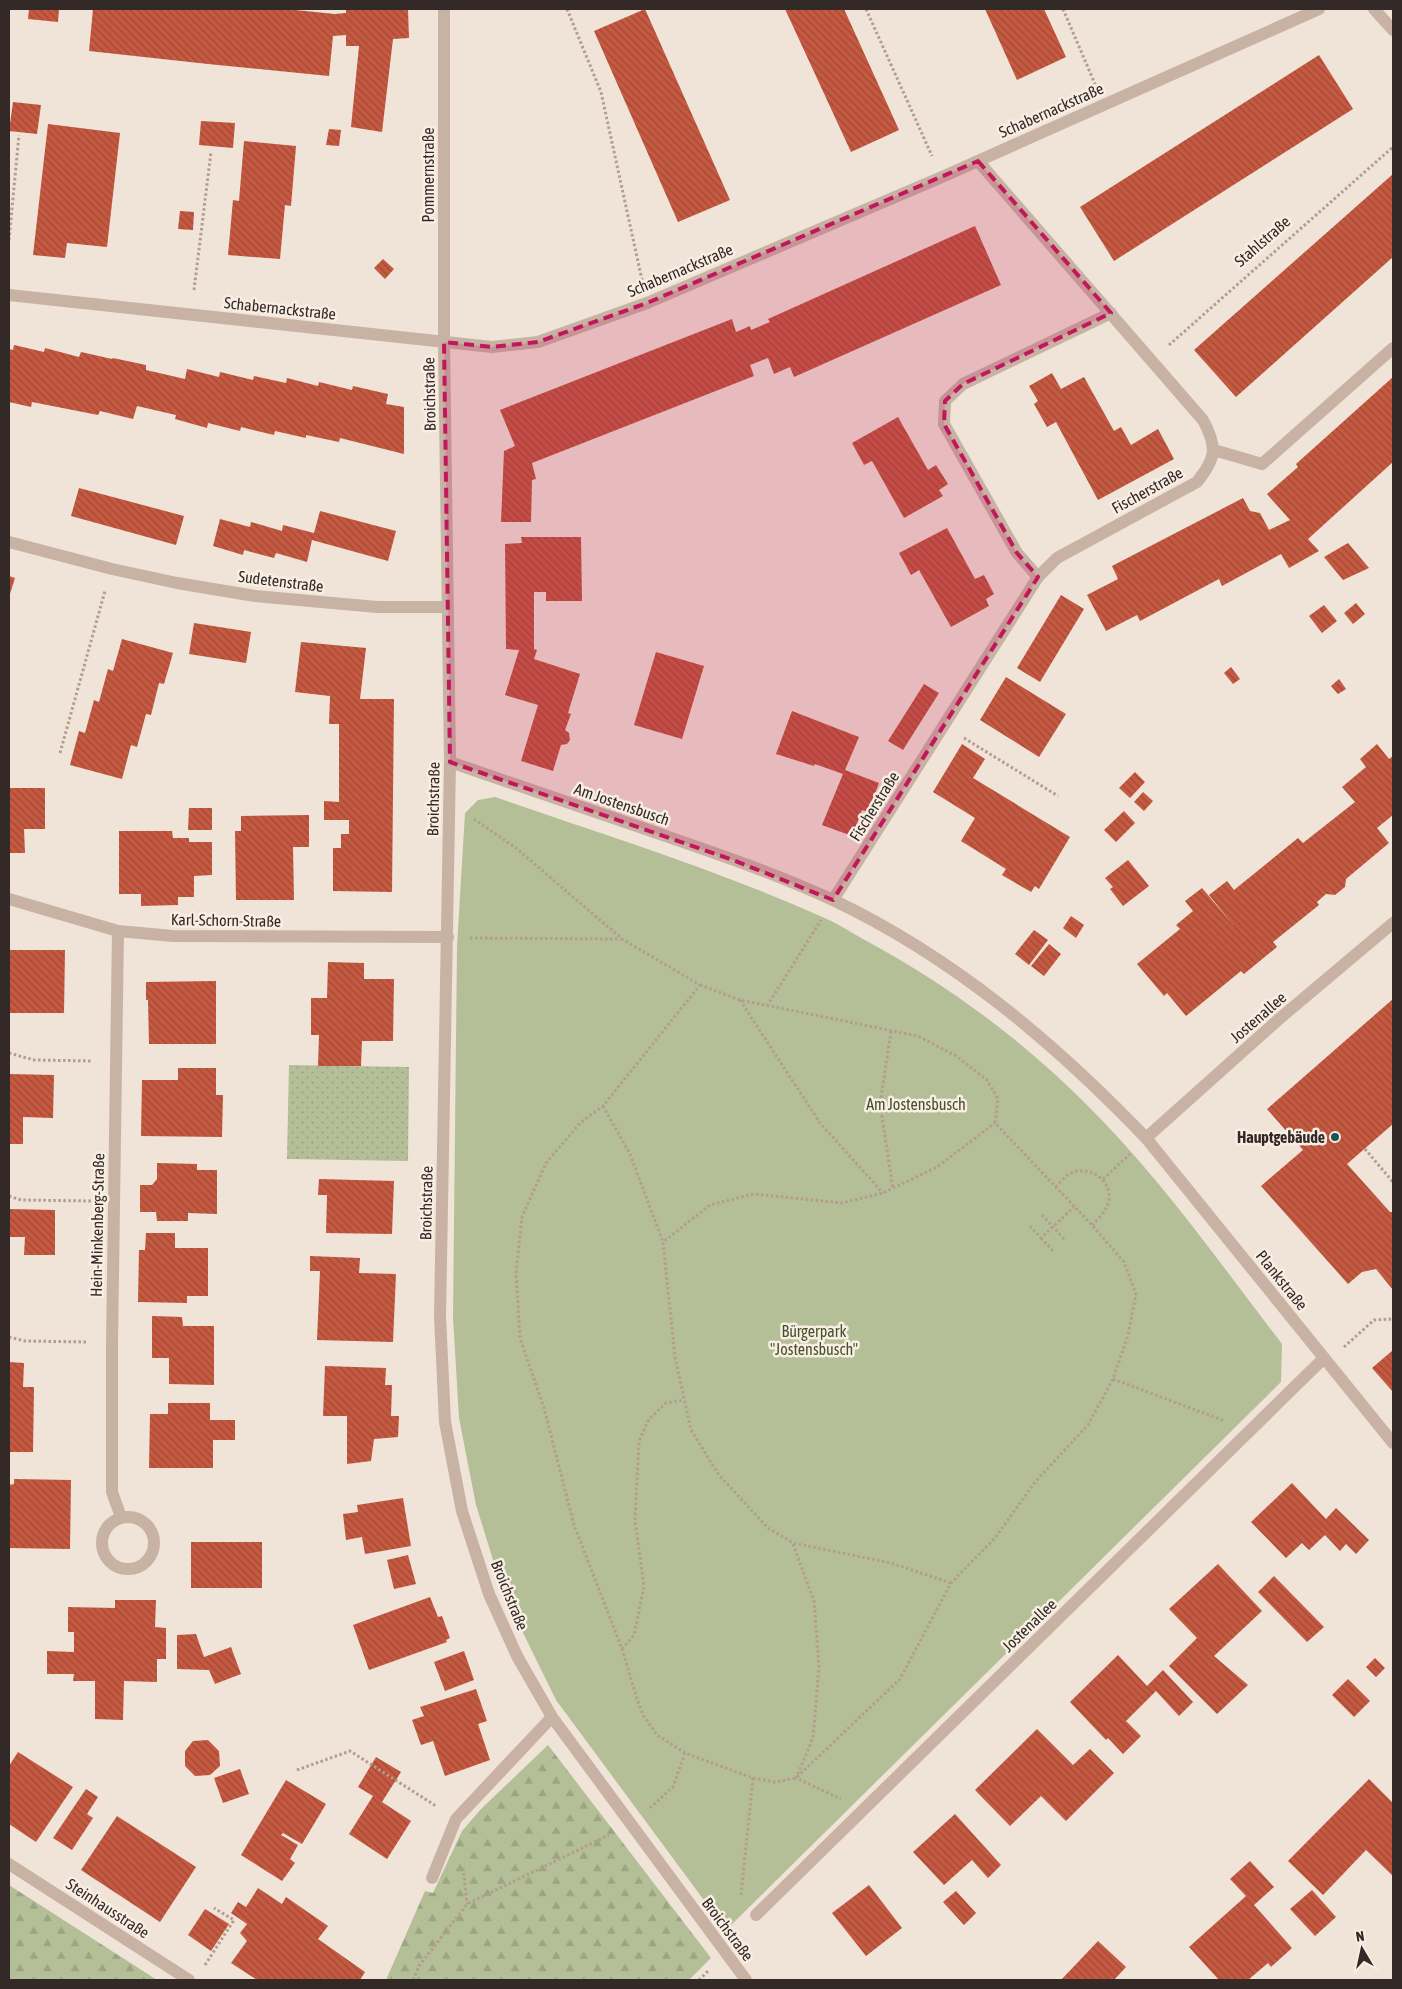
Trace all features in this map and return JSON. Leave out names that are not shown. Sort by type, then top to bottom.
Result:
[{"type":"street","name":"Pommernstraße","points":[[444,9],[444,342]]},
{"type":"street","name":"Schabernackstraße","points":[[9,295],[492,347],[538,342],[647,303],[942,177],[1319,9]]},
{"type":"street","points":[[1374,9],[1393,30]]},
{"type":"street","points":[[978,161],[1153,360],[1203,420],[1211,435],[1214,450],[1262,464],[1393,348]]},
{"type":"street","points":[[1038,577],[1017,553],[944,424],[946,400],[963,384],[1111,313]]},
{"type":"street","name":"Broichstraße","points":[[444,342],[450,762],[440,1316],[445,1422],[462,1511],[489,1594],[518,1656],[552,1717],[746,1980]]},
{"type":"street","name":"Fischerstraße","points":[[833,900],[1038,577],[1057,558],[1196,482],[1209,466],[1214,450]]},
{"type":"street","name":"Sudetenstraße","points":[[9,542],[112,569],[177,583],[256,596],[377,607],[448,607]]},
{"type":"street","name":"Am Jostensbusch","points":[[450,762],[733,860],[833,900],[911,942],[972,983],[1037,1034],[1102,1092],[1146,1138]]},
{"type":"street","name":"Karl-Schorn-Straße","points":[[9,899],[118,932],[173,936],[448,937]]},
{"type":"street","name":"Jostenallee","points":[[1146,1138],[1278,1019],[1393,923]]},
{"type":"street","name":"Hein-Minkenberg-Straße","points":[[118,932],[112,1342],[112,1492],[121,1517]]},
{"type":"street","name":"Plankstraße","points":[[1146,1138],[1393,1443]]},
{"type":"street","name":"Jostenallee","points":[[756,1915],[1324,1358]]},
{"type":"street","points":[[121,1517],[134,1517],[146,1523],[153,1534],[155,1547],[149,1559],[138,1567],[124,1569],[111,1563],[103,1552],[102,1538],[109,1525],[121,1517]]},
{"type":"street","points":[[432,1878],[456,1819],[552,1717]]},
{"type":"street","name":"Steinhausstraße","points":[[9,1864],[189,1980]]},
{"type":"path","points":[[568,9],[601,92],[647,303]]},
{"type":"path","points":[[866,9],[942,177]]},
{"type":"path","points":[[1063,9],[1104,104]]},
{"type":"path","points":[[9,240],[19,135]]},
{"type":"path","name":"Stahlstraße","points":[[1153,360],[1393,147]]},
{"type":"path","points":[[190,314],[210,152]]},
{"type":"path","points":[[60,753],[112,569]]},
{"type":"path","points":[[944,725],[1058,796]]},
{"type":"path","points":[[472,818],[516,848],[622,939],[700,985],[740,1000],[918,1036],[956,1056],[987,1080],[998,1099],[996,1123],[1092,1225],[1124,1262],[1136,1294],[1128,1335],[1113,1379],[1088,1425],[1035,1482],[995,1538],[951,1583],[900,1679],[796,1778],[775,1782],[753,1778],[685,1753],[657,1735],[643,1715],[636,1699],[622,1649],[574,1525],[544,1408],[520,1338],[516,1273],[522,1217],[546,1163],[580,1123],[602,1106],[700,985]]},
{"type":"path","points":[[767,1006],[833,900]]},
{"type":"path","points":[[448,937],[622,939]]},
{"type":"path","points":[[740,1000],[820,1123],[883,1193]]},
{"type":"path","points":[[891,1031],[880,1104],[893,1189]]},
{"type":"path","points":[[9,1053],[34,1060],[116,1062]]},
{"type":"path","points":[[602,1106],[630,1154],[663,1242],[676,1357],[691,1430],[719,1476],[768,1528],[793,1544],[891,1563],[951,1583]]},
{"type":"path","points":[[663,1242],[710,1204],[754,1194],[842,1203],[883,1193],[937,1167],[996,1123]]},
{"type":"path","points":[[1103,1179],[1146,1138]]},
{"type":"path","points":[[1365,1149],[1393,1182]]},
{"type":"path","points":[[1056,1187],[1070,1174],[1083,1170],[1094,1173],[1103,1179],[1108,1188],[1109,1200],[1104,1213],[1092,1225]]},
{"type":"path","points":[[9,1196],[21,1200],[114,1201]]},
{"type":"path","points":[[1040,1238],[1074,1207]]},
{"type":"path","points":[[1042,1215],[1065,1240]]},
{"type":"path","points":[[1030,1226],[1053,1251]]},
{"type":"path","points":[[1324,1358],[1336,1353],[1374,1320],[1393,1319]]},
{"type":"path","points":[[9,1337],[25,1342],[112,1342]]},
{"type":"path","points":[[1113,1379],[1252,1430]]},
{"type":"path","points":[[622,1649],[634,1635],[644,1586],[636,1520],[639,1441],[649,1419],[666,1404],[684,1400]]},
{"type":"path","points":[[793,1544],[814,1601],[819,1667],[813,1738],[796,1778]]},
{"type":"path","points":[[297,1770],[350,1751],[456,1819]]},
{"type":"path","points":[[413,1980],[419,1966],[467,1904],[631,1825],[673,1787],[685,1753]]},
{"type":"path","points":[[740,1903],[753,1778]]},
{"type":"path","points":[[796,1778],[863,1809]]},
{"type":"path","points":[[200,1973],[234,1920],[214,1908]]},
{"type":"highlighted area","points":[[978,161],[1111,313],[963,384],[945,401],[944,424],[1017,553],[1038,577],[833,900],[733,860],[450,762],[444,342],[492,347],[538,342],[647,303]]},
{"type":"green space","name":"Bürgerpark \"Jostensbusch\"","points":[[495,797],[659,853],[826,918],[893,956],[952,993],[1008,1034],[1034,1056],[1112,1131],[1188,1220],[1282,1344],[1281,1382],[726,1930],[556,1700],[503,1592],[476,1505],[459,1418],[453,1317],[457,947],[465,813],[478,800]]},
{"type":"green space","points":[[289,1065],[409,1067],[408,1161],[287,1159]]},
{"type":"green space","points":[[548,1745],[711,1958],[689,1980],[386,1980],[425,1891],[433,1893],[462,1831],[481,1809]]},
{"type":"green space","points":[[9,1885],[157,1980],[9,1980]]},
{"type":"building","points":[[29,9],[59,9],[58,22],[28,19]]},
{"type":"building","points":[[93,9],[285,9],[335,14],[346,13],[346,9],[408,9],[409,38],[393,39],[382,132],[351,127],[359,46],[346,46],[346,35],[333,36],[329,76],[208,64],[89,51]]},
{"type":"building","points":[[645,9],[730,200],[678,222],[594,31]]},
{"type":"building","points":[[785,9],[844,9],[899,130],[851,152]]},
{"type":"building","points":[[985,9],[1044,9],[1066,57],[1017,80]]},
{"type":"building","points":[[1319,55],[1353,109],[1114,261],[1080,207]]},
{"type":"building","points":[[13,102],[41,105],[37,134],[9,131]]},
{"type":"building","points":[[201,121],[235,123],[233,148],[199,145]]},
{"type":"building","points":[[48,124],[120,133],[107,247],[67,243],[65,258],[33,255]]},
{"type":"building","points":[[329,129],[341,130],[339,146],[326,145]]},
{"type":"building","points":[[244,141],[296,146],[291,206],[285,205],[280,259],[228,255],[233,200],[239,201]]},
{"type":"building","points":[[1393,174],[1393,257],[1236,397],[1194,350]]},
{"type":"building","points":[[180,211],[194,212],[193,230],[178,229]]},
{"type":"building","points":[[975,226],[1001,285],[794,377],[790,367],[774,374],[768,358],[750,365],[754,376],[532,463],[536,479],[532,480],[531,522],[501,522],[504,451],[515,446],[500,410],[732,319],[736,332],[750,326],[751,330],[770,322],[768,319]]},
{"type":"building","points":[[383,259],[394,269],[385,279],[374,268]]},
{"type":"building","points":[[14,345],[44,352],[45,348],[79,357],[81,352],[113,358],[146,365],[146,370],[185,379],[187,369],[219,377],[220,372],[253,380],[254,376],[286,383],[287,378],[318,386],[319,382],[352,390],[353,386],[388,394],[386,404],[404,407],[404,454],[340,438],[339,442],[306,435],[306,438],[275,431],[274,435],[241,427],[240,431],[208,423],[207,428],[175,419],[176,415],[137,406],[133,419],[100,411],[98,415],[32,402],[31,407],[9,402],[9,349],[13,350]]},
{"type":"building","points":[[1052,373],[1061,389],[1084,377],[1114,431],[1121,427],[1131,445],[1158,429],[1174,459],[1098,500],[1056,422],[1047,427],[1034,404],[1038,401],[1029,386]]},
{"type":"building","points":[[1393,377],[1393,462],[1308,539],[1319,551],[1289,568],[1281,554],[1222,586],[1219,579],[1140,621],[1137,615],[1106,631],[1087,595],[1118,579],[1112,566],[1243,498],[1250,511],[1260,513],[1269,530],[1290,520],[1267,494],[1298,467],[1296,464]]},
{"type":"building","points":[[898,417],[928,470],[936,465],[948,484],[939,490],[943,496],[904,518],[872,461],[864,465],[852,443]]},
{"type":"building","points":[[79,488],[184,516],[176,545],[71,516]]},
{"type":"building","points":[[320,511],[396,531],[388,561],[312,540],[307,562],[276,553],[274,558],[244,550],[243,555],[213,546],[220,519],[250,527],[251,522],[282,531],[283,525],[314,533]]},
{"type":"building","points":[[947,528],[975,579],[984,575],[994,594],[986,599],[989,606],[951,627],[919,570],[911,575],[899,553]]},
{"type":"building","points":[[521,537],[581,537],[582,601],[546,601],[546,592],[534,592],[534,649],[537,650],[534,659],[580,674],[568,713],[571,714],[565,730],[569,733],[570,740],[567,744],[561,745],[553,771],[521,761],[538,705],[505,695],[519,650],[506,649],[505,544],[522,543]]},
{"type":"building","points":[[1348,543],[1369,568],[1343,580],[1324,557]]},
{"type":"building","points":[[9,576],[15,578],[9,597]]},
{"type":"building","points":[[1061,595],[1084,609],[1040,682],[1017,668]]},
{"type":"building","points":[[1356,603],[1365,614],[1353,624],[1344,613]]},
{"type":"building","points":[[1324,605],[1337,621],[1322,633],[1309,616]]},
{"type":"building","points":[[194,623],[251,632],[246,663],[189,654]]},
{"type":"building","points":[[122,639],[173,653],[164,684],[159,683],[151,715],[146,714],[137,747],[131,745],[122,779],[70,765],[79,731],[85,733],[94,700],[99,702],[108,669],[113,671]]},
{"type":"building","points":[[301,642],[366,648],[360,699],[394,699],[392,892],[333,891],[333,848],[341,848],[341,834],[349,834],[349,820],[324,820],[324,801],[339,802],[339,724],[329,724],[330,696],[295,692]]},
{"type":"building","points":[[656,652],[704,666],[682,739],[634,725]]},
{"type":"building","points":[[1231,667],[1240,679],[1233,684],[1224,673]]},
{"type":"building","points":[[1006,677],[1066,714],[1039,757],[980,720]]},
{"type":"building","points":[[1339,679],[1346,689],[1338,694],[1331,686]]},
{"type":"building","points":[[924,684],[939,693],[903,750],[888,741]]},
{"type":"building","points":[[792,711],[859,737],[845,770],[879,783],[868,812],[862,810],[852,836],[822,825],[843,774],[815,764],[814,766],[776,754]]},
{"type":"building","points":[[962,744],[985,759],[973,778],[1070,837],[1039,889],[1035,886],[1031,892],[1002,875],[1006,869],[961,841],[975,818],[933,792]]},
{"type":"building","points":[[1377,744],[1389,759],[1393,756],[1393,815],[1377,828],[1389,843],[1346,879],[1345,887],[1335,895],[1326,894],[1317,902],[1319,905],[1273,942],[1277,947],[1244,974],[1241,971],[1186,1016],[1167,993],[1164,996],[1137,964],[1180,929],[1176,925],[1193,911],[1185,901],[1202,888],[1233,925],[1209,895],[1227,881],[1234,890],[1298,838],[1303,843],[1355,802],[1342,787],[1366,767],[1360,759]]},
{"type":"building","points":[[1135,772],[1145,782],[1130,798],[1119,788]]},
{"type":"building","points":[[9,788],[45,788],[45,829],[24,829],[25,853],[9,853]]},
{"type":"building","points":[[1143,792],[1153,801],[1144,811],[1134,802]]},
{"type":"building","points":[[189,808],[212,808],[212,830],[188,830]]},
{"type":"building","points":[[1124,811],[1135,823],[1116,842],[1104,830]]},
{"type":"building","points":[[309,815],[309,847],[293,847],[294,900],[236,900],[235,831],[241,831],[241,816]]},
{"type":"building","points":[[119,831],[172,831],[173,838],[189,838],[189,842],[212,842],[212,875],[194,876],[194,897],[178,897],[178,905],[141,906],[141,894],[119,894]]},
{"type":"building","points":[[1128,860],[1149,886],[1123,906],[1110,889],[1113,887],[1105,878]]},
{"type":"building","points":[[1071,916],[1084,925],[1076,938],[1063,928]]},
{"type":"building","points":[[1034,930],[1048,940],[1029,965],[1015,954]]},
{"type":"building","points":[[1049,944],[1061,954],[1044,976],[1031,966]]},
{"type":"building","points":[[9,950],[65,950],[64,1013],[9,1013]]},
{"type":"building","points":[[328,962],[364,963],[364,979],[394,979],[393,1041],[362,1041],[361,1066],[318,1066],[319,1035],[311,1035],[311,998],[327,998]]},
{"type":"building","points":[[216,981],[216,1044],[149,1044],[146,982]]},
{"type":"building","name":"Hauptgebäude","points":[[1393,999],[1393,1124],[1347,1164],[1390,1212],[1393,1212],[1393,1290],[1376,1269],[1362,1272],[1348,1284],[1261,1186],[1303,1150],[1267,1109]]},
{"type":"building","points":[[178,1068],[216,1068],[216,1095],[223,1095],[222,1137],[141,1136],[142,1080],[178,1080]]},
{"type":"building","points":[[9,1074],[54,1075],[53,1118],[23,1117],[23,1144],[9,1144]]},
{"type":"building","points":[[157,1163],[197,1164],[197,1170],[217,1170],[217,1214],[188,1213],[188,1221],[157,1221],[156,1212],[140,1212],[140,1185],[152,1185],[157,1179]]},
{"type":"building","points":[[319,1179],[394,1181],[392,1234],[326,1233],[327,1195],[318,1195]]},
{"type":"building","points":[[9,1209],[55,1210],[55,1255],[24,1255],[25,1237],[9,1237]]},
{"type":"building","points":[[146,1233],[175,1233],[175,1248],[208,1248],[208,1296],[187,1296],[187,1303],[138,1302],[139,1250],[145,1250]]},
{"type":"building","points":[[310,1256],[360,1258],[359,1273],[396,1274],[393,1342],[317,1340],[320,1271],[310,1271]]},
{"type":"building","points":[[152,1316],[182,1317],[183,1326],[214,1326],[214,1385],[169,1384],[169,1358],[152,1358]]},
{"type":"building","points":[[1393,1350],[1393,1392],[1372,1368]]},
{"type":"building","points":[[9,1362],[24,1363],[23,1387],[34,1387],[33,1452],[9,1452]]},
{"type":"building","points":[[325,1366],[386,1368],[385,1385],[392,1385],[391,1416],[399,1416],[398,1437],[374,1439],[371,1461],[347,1464],[347,1416],[323,1416]]},
{"type":"building","points":[[168,1403],[210,1403],[210,1420],[235,1420],[235,1440],[213,1440],[213,1468],[149,1468],[150,1414],[168,1414]]},
{"type":"building","points":[[14,1479],[71,1480],[70,1549],[9,1548],[9,1485],[14,1484]]},
{"type":"building","points":[[1292,1483],[1326,1519],[1336,1508],[1369,1540],[1356,1554],[1346,1544],[1340,1551],[1325,1535],[1309,1550],[1302,1543],[1286,1558],[1251,1522]]},
{"type":"building","points":[[403,1498],[411,1546],[365,1554],[362,1537],[346,1540],[343,1514],[358,1512],[357,1505]]},
{"type":"building","points":[[191,1542],[262,1542],[262,1588],[191,1588]]},
{"type":"building","points":[[408,1555],[416,1584],[394,1589],[387,1560]]},
{"type":"building","points":[[1218,1564],[1262,1611],[1214,1656],[1248,1685],[1217,1714],[1169,1666],[1197,1638],[1169,1609]]},
{"type":"building","points":[[1274,1576],[1324,1627],[1307,1642],[1258,1592]]},
{"type":"building","points":[[430,1597],[438,1617],[442,1616],[450,1638],[446,1640],[447,1642],[369,1670],[353,1625]]},
{"type":"building","points":[[115,1600],[156,1600],[155,1627],[166,1628],[166,1659],[157,1659],[157,1682],[124,1681],[123,1720],[95,1719],[95,1681],[73,1681],[74,1674],[47,1674],[47,1651],[74,1652],[74,1632],[68,1632],[68,1607],[115,1608]]},
{"type":"building","points":[[196,1634],[204,1657],[231,1647],[241,1674],[215,1684],[209,1670],[177,1669],[177,1635]]},
{"type":"building","points":[[464,1651],[474,1680],[445,1691],[434,1662]]},
{"type":"building","points":[[1118,1655],[1147,1686],[1163,1670],[1193,1702],[1179,1716],[1156,1691],[1126,1721],[1141,1736],[1123,1754],[1108,1738],[1106,1740],[1070,1702]]},
{"type":"building","points":[[1375,1658],[1385,1668],[1376,1677],[1366,1667]]},
{"type":"building","points":[[1348,1679],[1370,1701],[1354,1717],[1332,1695]]},
{"type":"building","points":[[476,1689],[487,1721],[478,1724],[490,1760],[445,1776],[433,1741],[421,1745],[412,1720],[424,1716],[420,1707]]},
{"type":"building","points":[[1037,1729],[1073,1765],[1090,1749],[1114,1773],[1066,1821],[1041,1796],[1010,1826],[975,1790]]},
{"type":"building","points":[[208,1740],[219,1751],[220,1766],[210,1775],[195,1776],[185,1766],[185,1751],[193,1741]]},
{"type":"building","points":[[18,1752],[73,1787],[36,1842],[9,1824],[9,1766]]},
{"type":"building","points":[[376,1757],[401,1772],[382,1802],[411,1821],[387,1859],[349,1834],[373,1796],[358,1787]]},
{"type":"building","points":[[240,1769],[249,1794],[223,1803],[214,1778]]},
{"type":"building","points":[[1369,1779],[1393,1803],[1393,1876],[1366,1850],[1323,1895],[1288,1861]]},
{"type":"building","points":[[286,1780],[326,1804],[302,1844],[283,1833],[281,1835],[298,1845],[290,1859],[295,1863],[282,1881],[241,1855]]},
{"type":"building","points":[[86,1789],[98,1797],[87,1814],[93,1818],[72,1850],[53,1838]]},
{"type":"building","points":[[955,1814],[1001,1865],[988,1878],[972,1860],[944,1885],[913,1852]]},
{"type":"building","points":[[117,1816],[196,1867],[160,1922],[81,1870]]},
{"type":"building","points":[[1250,1861],[1274,1887],[1254,1905],[1292,1948],[1271,1967],[1268,1963],[1248,1980],[1219,1980],[1189,1947],[1246,1896],[1230,1879]]},
{"type":"building","points":[[869,1885],[902,1928],[866,1956],[832,1913]]},
{"type":"building","points":[[258,1888],[282,1904],[286,1897],[328,1926],[318,1939],[365,1972],[360,1980],[257,1980],[231,1963],[247,1941],[240,1933],[247,1924],[231,1913],[238,1902],[246,1907]]},
{"type":"building","points":[[1312,1890],[1336,1917],[1315,1936],[1290,1909]]},
{"type":"building","points":[[956,1891],[976,1913],[964,1925],[943,1902]]},
{"type":"building","points":[[205,1909],[229,1924],[211,1951],[188,1935]]},
{"type":"building","points":[[1098,1941],[1126,1967],[1114,1980],[1061,1980]]},
{"type":"place","name":"Hauptgebäude","points":[[1335,1137]]}]
